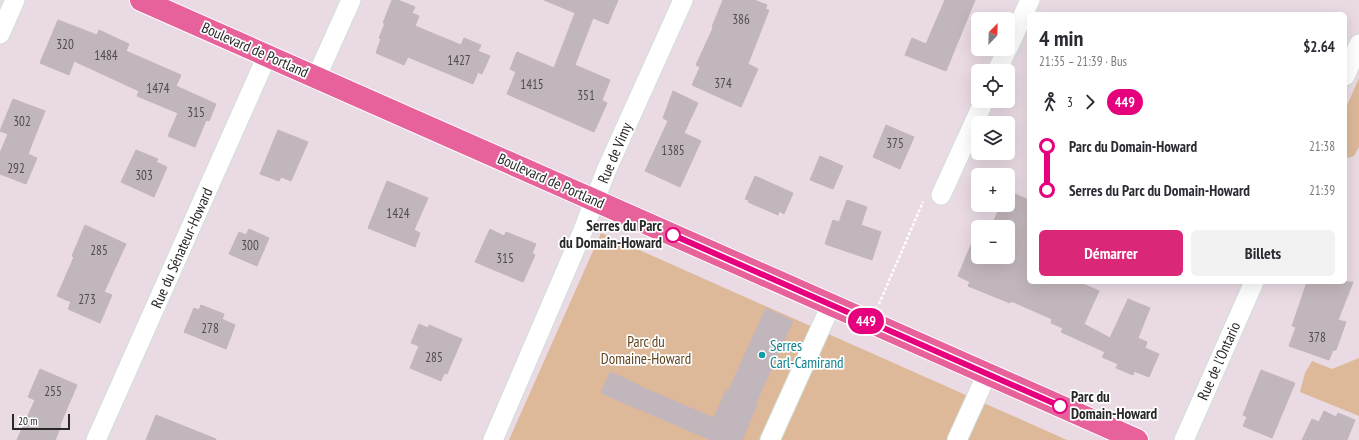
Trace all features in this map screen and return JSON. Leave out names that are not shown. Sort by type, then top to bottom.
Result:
[{"type":"main road","name":"Boulevard de Portland","points":[[141,0],[1137,440]]},
{"type":"street","points":[[0,34],[15,0]]},
{"type":"street","points":[[316,78],[350,0]]},
{"type":"street","name":"Rue de Vimy","points":[[493,440],[582,233],[606,171],[683,0]]},
{"type":"street","points":[[1015,33],[1030,0]]},
{"type":"street","points":[[1347,71],[1359,44]]},
{"type":"street","name":"Rue du Sénateur-Howard","points":[[96,440],[268,56]]},
{"type":"street","points":[[941,195],[981,108]]},
{"type":"street","name":"Rue de l'Ontario","points":[[1184,440],[1253,284]]},
{"type":"street","points":[[770,440],[831,305]]},
{"type":"street","points":[[958,440],[987,374]]},
{"type":"path","points":[[870,322],[927,191],[941,195]]},
{"type":"green space","points":[[1359,78],[1359,147],[1354,156],[1347,158],[1347,105]]},
{"type":"green space","name":"Parc du Domaine-Howard","points":[[601,233],[1067,440],[509,440]]},
{"type":"green space","points":[[1359,358],[1359,416],[1300,392],[1305,373],[1312,361],[1332,369]]},
{"type":"building","points":[[392,0],[398,0],[415,7],[412,13],[419,16],[415,26],[461,45],[464,38],[481,45],[478,51],[490,56],[482,74],[478,72],[473,84],[408,57],[404,65],[376,53],[381,39],[379,38],[385,23],[383,23]]},
{"type":"building","points":[[544,0],[618,0],[608,24],[593,18],[575,65],[610,80],[602,100],[607,103],[594,132],[507,94],[516,72],[510,69],[517,52],[554,68],[575,13]]},
{"type":"building","points":[[723,0],[754,0],[767,5],[765,9],[769,10],[748,64],[758,69],[741,107],[692,85],[700,67],[696,65],[713,28],[712,27]]},
{"type":"building","points":[[945,0],[975,0],[946,71],[905,55],[912,38],[926,44]]},
{"type":"building","points":[[58,20],[97,35],[99,30],[129,44],[126,51],[181,75],[176,86],[216,104],[209,121],[206,120],[195,147],[168,136],[178,113],[137,96],[139,91],[74,61],[69,75],[40,63]]},
{"type":"building","points":[[673,91],[698,103],[684,133],[701,141],[680,187],[645,171],[668,121],[663,118]]},
{"type":"building","points":[[13,99],[45,111],[28,154],[37,158],[26,184],[0,174],[0,153],[8,134],[0,131]]},
{"type":"building","points":[[886,125],[914,137],[900,169],[873,157]]},
{"type":"building","points":[[278,130],[308,142],[291,181],[281,177],[279,181],[260,174]]},
{"type":"building","points":[[136,150],[158,159],[156,162],[167,167],[154,197],[121,182]]},
{"type":"building","points":[[820,156],[843,166],[833,189],[810,180]]},
{"type":"building","points":[[755,176],[793,193],[784,214],[779,211],[778,215],[748,202],[749,200],[745,199]]},
{"type":"building","points":[[387,181],[428,198],[414,230],[420,233],[415,247],[368,228]]},
{"type":"building","points":[[1015,194],[1027,199],[1027,284],[1083,284],[1099,291],[1084,324],[1110,338],[1128,299],[1150,308],[1138,338],[1147,342],[1145,348],[1159,354],[1149,377],[1134,371],[1133,375],[1116,368],[1118,364],[1102,357],[1105,352],[1061,332],[1063,328],[1051,323],[1052,319],[1011,301],[1010,303],[968,286],[970,282],[958,276],[971,245],[971,264],[1015,264],[1015,220],[994,220],[998,212],[1015,212]]},
{"type":"building","points":[[847,200],[867,207],[861,225],[881,232],[872,260],[825,244],[833,220],[839,222]]},
{"type":"building","points":[[85,225],[126,244],[104,292],[112,295],[100,323],[68,309],[71,302],[57,296],[74,257],[72,256]]},
{"type":"building","points":[[249,229],[269,238],[257,266],[229,254],[239,232],[246,235]]},
{"type":"building","points":[[490,229],[504,236],[506,232],[536,244],[532,253],[535,255],[523,282],[475,262]]},
{"type":"building","points":[[1347,282],[1353,282],[1338,320],[1346,322],[1336,350],[1333,350],[1329,360],[1289,346],[1296,327],[1292,326],[1306,284],[1347,284]]},
{"type":"building","points":[[201,305],[224,314],[222,319],[235,325],[226,349],[184,332],[194,308],[199,310]]},
{"type":"building","points":[[766,308],[793,321],[756,403],[757,404],[742,440],[711,440],[601,393],[610,372],[714,418],[726,390],[728,392]]},
{"type":"building","points":[[419,324],[428,328],[429,325],[462,339],[447,374],[444,373],[441,381],[410,368],[419,346],[411,343]]},
{"type":"building","points":[[40,369],[77,385],[55,440],[17,440],[35,400],[28,397]]},
{"type":"building","points":[[1261,370],[1295,383],[1272,438],[1243,426],[1247,417],[1243,415]]},
{"type":"building","points":[[1324,411],[1336,417],[1338,413],[1355,420],[1347,440],[1302,440],[1312,419],[1319,422]]},
{"type":"building","points":[[156,415],[216,439],[216,440],[146,440]]},
{"type":"bus line","name":"449","points":[[673,235],[1060,406]]},
{"type":"place","name":"Serres du Parc du Domain-Howard","points":[[673,235]]},
{"type":"place","name":"Serres Carl-Camirand","points":[[762,355]]},
{"type":"place","name":"Parc du Domain-Howard","points":[[1060,406]]}]
